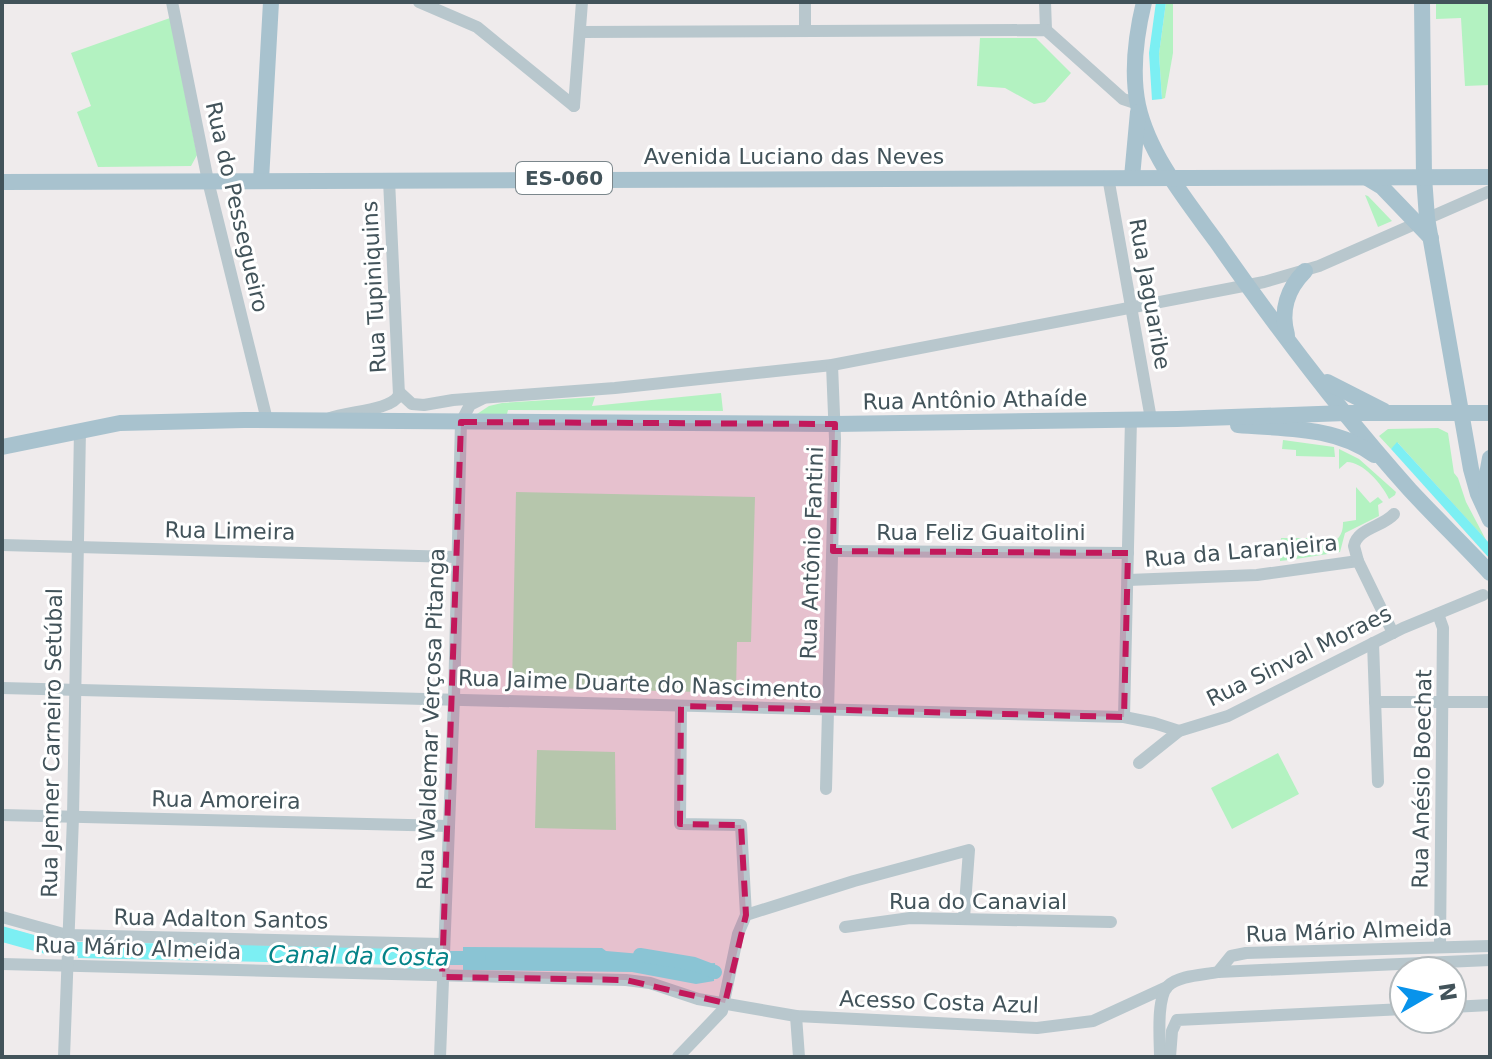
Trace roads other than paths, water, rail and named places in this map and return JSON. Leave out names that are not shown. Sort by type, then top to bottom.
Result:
[{"type":"main road","points":[[261,180],[271,2]]},
{"type":"main road","points":[[1132,177],[1138,105],[1136,61],[1144,2]]},
{"type":"main road","points":[[1422,2],[1422,221]]},
{"type":"main road","points":[[1138,105],[1151,141],[1170,176],[1248,286],[1391,467],[1490,573]]},
{"type":"main road","points":[[1361,177],[1382,187],[1422,221],[1431,238],[1474,482],[1490,518]]},
{"type":"main road","name":"Avenida Luciano das Neves","points":[[2,182],[1490,177]]},
{"type":"main road","points":[[1288,339],[1284,315],[1286,303],[1293,285],[1305,271]]},
{"type":"main road","points":[[1315,374],[1343,392],[1388,413]]},
{"type":"main road","name":"Rua Antônio Athaíde","points":[[2,447],[80,430],[132,423],[267,420],[835,424],[1346,413],[1490,413]]},
{"type":"main road","points":[[1177,419],[1336,436],[1360,445],[1391,467]]},
{"type":"main road","points":[[1490,458],[1486,492],[1490,518]]},
{"type":"street","name":"Rua do Pessegueiro","points":[[172,2],[208,181],[267,420]]},
{"type":"street","points":[[419,2],[477,27],[574,106],[582,2]]},
{"type":"street","points":[[805,2],[805,31]]},
{"type":"street","points":[[1045,2],[1046,30]]},
{"type":"street","points":[[582,32],[1046,30],[1123,99],[1138,105]]},
{"type":"street","name":"Rua Jaguaribe","points":[[1108,177],[1151,419]]},
{"type":"street","name":"Rua Tupiniquins","points":[[389,180],[399,392]]},
{"type":"street","points":[[399,392],[406,401],[418,405],[832,365],[1248,286],[1305,271],[1490,191]]},
{"type":"street","name":"Rua Antônio Fantini","points":[[826,789],[835,424],[832,365]]},
{"type":"street","points":[[323,421],[345,412],[390,405],[396,401],[399,392]]},
{"type":"street","points":[[461,422],[470,405],[488,397]]},
{"type":"street","points":[[1124,717],[1131,419]]},
{"type":"street","name":"Rua Waldemar Verçosa Pitanga","points":[[440,1057],[461,422]]},
{"type":"street","name":"Rua Jenner Carneiro Setúbal","points":[[64,1057],[73,817],[80,430]]},
{"type":"street","name":"Rua da Laranjeira","points":[[1393,633],[1358,561],[1354,546],[1355,540],[1394,514]]},
{"type":"street","name":"Rua Limeira","points":[[2,545],[457,557]]},
{"type":"street","name":"Rua Feliz Guaitolini","points":[[833,551],[1128,553]]},
{"type":"street","name":"Rua da Laranjeira","points":[[1128,580],[1257,575],[1358,561]]},
{"type":"street","name":"Rua Sinval Moraes","points":[[1139,763],[1179,731],[1241,710],[1393,633],[1483,595]]},
{"type":"street","name":"Rua Anésio Boechat","points":[[1438,614],[1443,628],[1440,947]]},
{"type":"street","points":[[1373,643],[1378,782]]},
{"type":"street","name":"Rua Jaime Duarte do Nascimento","points":[[2,688],[1124,717],[1179,731]]},
{"type":"street","points":[[1375,702],[1490,702]]},
{"type":"street","points":[[678,1057],[717,1018],[725,1003],[738,934],[746,915],[741,825],[680,824],[681,706]]},
{"type":"street","name":"Rua Amoreira","points":[[2,815],[449,826]]},
{"type":"street","points":[[746,915],[854,881],[969,850],[964,918]]},
{"type":"street","name":"Rua Adalton Santos","points":[[2,917],[67,938],[442,947]]},
{"type":"street","name":"Rua do Canavial","points":[[845,927],[900,918],[1111,922]]},
{"type":"street","name":"Rua Mário Almeida","points":[[1218,972],[1231,956],[1246,953],[1490,946]]},
{"type":"street","name":"Rua Mário Almeida","points":[[1167,987],[1177,981],[1218,972],[1490,960]]},
{"type":"street","name":"Rua Mário Almeida","points":[[2,964],[66,963],[626,980],[650,983],[698,999],[796,1016]]},
{"type":"street","points":[[1160,1057],[1162,996],[1167,987]]},
{"type":"street","name":"Acesso Costa Azul","points":[[796,1016],[1037,1028],[1093,1021],[1167,987]]},
{"type":"street","points":[[1468,1006],[1490,1005]]},
{"type":"street","points":[[1170,1057],[1172,1031],[1177,1020],[1388,1010]]},
{"type":"street","points":[[796,1016],[799,1057]]},
{"type":"water","points":[[1156,2],[1166,2],[1159,54],[1162,99],[1152,100],[1149,53]]},
{"type":"water","points":[[1397,442],[1490,544],[1490,559],[1391,449]]},
{"type":"water","points":[[2,926],[52,940],[49,955],[2,942]]},
{"type":"water","points":[[78,942],[427,948],[431,953],[431,969],[409,970],[404,965],[78,958]]},
{"type":"water","points":[[463,947],[602,948],[606,951],[653,955],[674,965],[715,963],[714,981],[696,984],[632,972],[463,970]]},
{"type":"waterway","name":"Canal da Costa","points":[[2,934],[50,947],[96,950]]},
{"type":"waterway","name":"Canal da Costa","points":[[640,955],[694,964],[715,972]]},
{"type":"waterway","name":"Canal da Costa","points":[[412,958],[479,958]]}]
